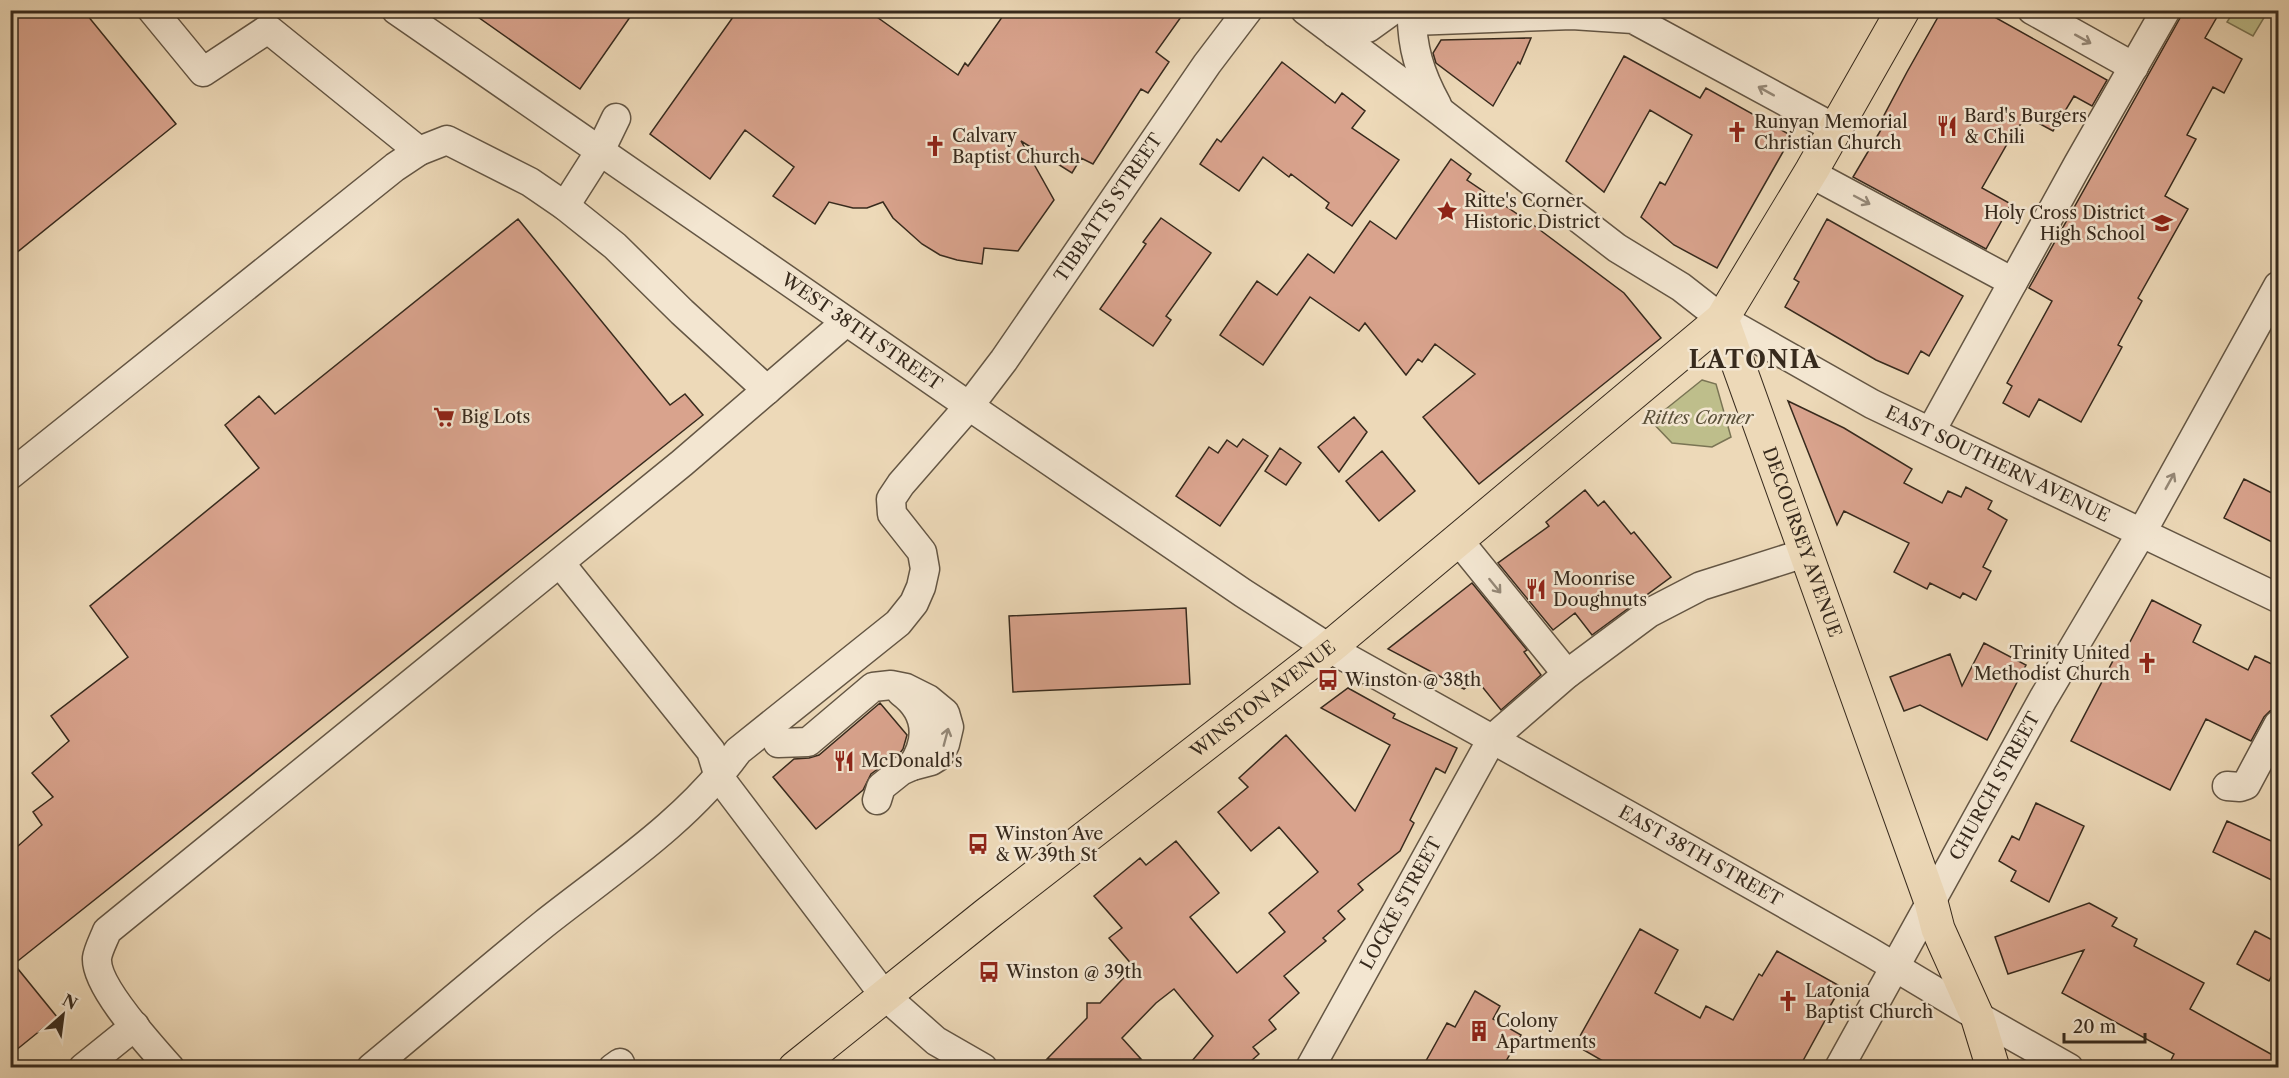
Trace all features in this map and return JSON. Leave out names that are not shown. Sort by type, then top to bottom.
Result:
[{"type":"main road","points":[[1722,320],[1836,129],[1903,10]]},
{"type":"main road","name":"WINSTON AVENUE","points":[[795,1068],[1329,648],[1722,320]]},
{"type":"main road","name":"DECOURSEY AVENUE","points":[[1722,320],[1931,902],[1938,929],[1977,1016],[1993,1068]]},
{"type":"street","points":[[152,10],[203,72],[271,20],[419,151]]},
{"type":"street","name":"WEST 38TH STREET","points":[[396,10],[846,322],[1243,593],[1329,648]]},
{"type":"street","name":"TIBBATTS STREET","points":[[719,777],[738,751],[898,623],[914,603],[925,569],[922,552],[892,514],[891,499],[901,484],[969,406],[1004,360],[1207,63],[1248,10]]},
{"type":"street","name":"EAST SOUTHERN AVENUE","points":[[1305,10],[1617,248],[1681,286],[1722,320],[1872,404],[2278,598]]},
{"type":"street","points":[[2032,10],[2134,67]]},
{"type":"street","points":[[1930,431],[2166,10]]},
{"type":"street","points":[[1335,33],[1368,28],[1406,14],[1635,15],[1836,129]]},
{"type":"street","points":[[1406,14],[1416,60],[1424,81],[1441,112]]},
{"type":"street","points":[[565,206],[600,152],[616,118]]},
{"type":"street","points":[[10,475],[395,167],[419,151],[447,140],[530,182],[565,206],[615,246],[681,312],[767,390]]},
{"type":"street","points":[[1810,173],[2013,282]]},
{"type":"street","name":"CHURCH STREET","points":[[1839,1068],[2043,699],[2142,532],[2278,286]]},
{"type":"street","points":[[170,1068],[116,1002],[102,975],[97,959],[107,931],[732,422],[846,322]]},
{"type":"street","points":[[1459,541],[1567,674]]},
{"type":"street","name":"LOCKE STREET","points":[[1310,1068],[1492,740],[1567,674],[1649,613],[1701,586],[1805,553]]},
{"type":"street","points":[[560,563],[711,751],[719,777],[884,996],[936,1041],[982,1068]]},
{"type":"street","name":"EAST 38TH STREET","points":[[1329,648],[1895,967],[2069,1068]]},
{"type":"street","points":[[372,1068],[522,942],[663,830],[719,777],[740,772],[843,692],[843,669]]},
{"type":"street","points":[[778,743],[808,742],[873,687],[891,685],[906,688],[928,699],[945,713],[949,727],[939,756],[931,761],[912,766],[881,787],[877,800]]},
{"type":"street","points":[[2227,786],[2240,787],[2251,780],[2278,725]]},
{"type":"street","points":[[83,1068],[135,1026]]},
{"type":"green space","points":[[2234,11],[2268,11],[2253,36],[2227,22]]},
{"type":"green space","name":"Rittes Corner","points":[[1702,380],[1716,384],[1731,437],[1712,447],[1672,443],[1651,421]]},
{"type":"building","points":[[10,10],[83,10],[176,124],[10,258]]},
{"type":"building","points":[[468,10],[635,10],[580,89]]},
{"type":"building","name":"Calvary Baptist Church","points":[[738,10],[867,10],[958,75],[965,63],[968,66],[1007,10],[1186,10],[1156,52],[1169,62],[1148,93],[1141,89],[1093,164],[1081,158],[1072,173],[1021,141],[1054,200],[1018,251],[984,248],[982,264],[940,255],[922,244],[893,218],[883,202],[867,208],[853,208],[829,202],[815,224],[773,196],[794,167],[745,130],[710,179],[650,134]]},
{"type":"building","points":[[1942,10],[1982,10],[2107,80],[2092,106],[2074,96],[2053,131],[2027,117],[2014,132],[1982,188],[2011,204],[1986,249],[1853,177],[1885,123],[1881,121]]},
{"type":"building","points":[[2182,10],[2221,10],[2205,38],[2242,59],[2224,93],[2213,87],[2187,135],[2196,139],[2165,196],[2188,209],[2138,298],[2142,301],[2118,345],[2122,347],[2081,422],[2039,399],[2029,417],[2003,403],[2012,386],[2007,383],[2052,301],[2029,288],[2180,18]]},
{"type":"building","points":[[1531,38],[1520,64],[1518,62],[1493,106],[1436,63],[1433,53],[1441,40]]},
{"type":"building","points":[[1624,56],[1700,98],[1706,88],[1792,136],[1717,268],[1674,245],[1641,217],[1660,182],[1665,185],[1692,135],[1650,110],[1604,192],[1566,161]]},
{"type":"building","points":[[1282,62],[1335,103],[1342,93],[1365,111],[1352,128],[1399,160],[1352,226],[1326,208],[1329,203],[1291,174],[1289,177],[1263,157],[1239,191],[1200,164],[1217,139],[1221,142]]},
{"type":"building","points":[[1451,159],[1471,174],[1467,180],[1532,224],[1624,293],[1661,338],[1479,484],[1423,417],[1475,374],[1435,344],[1422,362],[1418,359],[1406,375],[1365,323],[1359,331],[1310,297],[1263,365],[1220,335],[1257,281],[1277,295],[1308,254],[1334,273],[1370,221],[1396,239]]},
{"type":"building","points":[[1161,218],[1211,253],[1166,316],[1171,320],[1153,346],[1100,309],[1146,244],[1143,242]]},
{"type":"building","points":[[518,219],[670,405],[685,394],[703,415],[14,964],[57,1017],[10,1055],[10,853],[42,825],[33,812],[53,797],[32,773],[69,741],[51,716],[128,657],[90,606],[259,468],[225,425],[259,396],[275,414]]},
{"type":"building","points":[[1827,219],[1963,296],[1929,356],[1921,351],[1908,374],[1876,360],[1785,307],[1799,282],[1794,279]]},
{"type":"building","points":[[1788,401],[1844,428],[1912,469],[1904,483],[1942,503],[1948,491],[1961,497],[1966,487],[1992,501],[1988,509],[2007,520],[1983,567],[1991,571],[1976,600],[1963,593],[1960,598],[1930,583],[1927,589],[1894,572],[1909,543],[1844,511],[1837,525]]},
{"type":"building","points":[[1354,417],[1367,432],[1339,472],[1318,447]]},
{"type":"building","points":[[1243,439],[1268,456],[1220,526],[1176,496],[1209,447],[1218,453],[1227,440],[1237,447]]},
{"type":"building","points":[[1280,448],[1301,463],[1286,485],[1265,471]]},
{"type":"building","points":[[1382,451],[1415,491],[1379,521],[1346,481]]},
{"type":"building","points":[[2244,479],[2278,496],[2278,545],[2224,518]]},
{"type":"building","points":[[1585,490],[1598,506],[1604,501],[1631,534],[1634,532],[1671,577],[1592,635],[1575,613],[1553,630],[1498,563],[1549,526],[1546,522]]},
{"type":"building","points":[[1472,583],[1527,650],[1524,652],[1541,675],[1501,710],[1476,679],[1464,689],[1388,649]]},
{"type":"building","points":[[2152,600],[2201,625],[2193,642],[2248,670],[2255,656],[2278,667],[2278,709],[2270,711],[2264,717],[2251,741],[2206,719],[2170,790],[2071,741],[2116,655],[2122,657]]},
{"type":"building","points":[[1186,608],[1190,684],[1013,692],[1009,616]]},
{"type":"building","points":[[1984,643],[2026,665],[1987,740],[1920,705],[1904,711],[1890,677],[1950,654],[1962,686]]},
{"type":"building","points":[[1348,688],[1395,714],[1393,718],[1457,748],[1445,773],[1436,768],[1410,820],[1414,823],[1400,851],[1358,884],[1363,890],[1338,911],[1345,919],[1323,938],[1326,941],[1284,976],[1299,993],[1269,1020],[1276,1029],[1253,1047],[1259,1054],[1243,1068],[1186,1068],[1213,1036],[1174,989],[1156,1003],[1122,1038],[1141,1059],[1047,1059],[1087,1018],[1087,1003],[1100,1003],[1134,967],[1109,938],[1122,928],[1094,896],[1140,858],[1146,865],[1176,841],[1219,893],[1190,917],[1237,973],[1285,932],[1269,913],[1318,872],[1279,827],[1251,851],[1218,812],[1248,787],[1239,778],[1286,735],[1355,811],[1390,745],[1321,708]]},
{"type":"building","name":"McDonald's","points":[[880,703],[907,735],[903,749],[871,774],[863,790],[816,829],[773,777],[794,759],[819,755]]},
{"type":"building","points":[[2036,803],[2084,826],[2049,902],[2011,881],[2016,871],[1999,861],[2012,836],[2019,840]]},
{"type":"building","points":[[2227,821],[2278,844],[2278,883],[2213,852]]},
{"type":"building","points":[[2089,903],[2117,918],[2112,926],[2137,939],[2134,946],[2204,983],[2190,1009],[2278,1058],[2278,1068],[2167,1068],[2174,1054],[2062,993],[2084,950],[2008,974],[1995,937]]},
{"type":"building","name":"Latonia Baptist Church","points":[[1640,929],[1678,950],[1655,993],[1700,1018],[1706,1006],[1733,1020],[1759,974],[1762,976],[1777,951],[1838,985],[1833,995],[1836,996],[1826,1013],[1828,1015],[1799,1068],[1615,1068],[1575,1045]]},
{"type":"building","points":[[2255,931],[2278,943],[2278,964],[2269,981],[2237,964]]},
{"type":"building","name":"Colony Apartments","points":[[1475,991],[1500,1006],[1493,1019],[1521,1035],[1502,1068],[1422,1068],[1447,1023],[1455,1027]]},
{"type":"place","name":"Bard's Burgers & Chili","points":[[1947,126]]},
{"type":"place","name":"Runyan Memorial Christian Church","points":[[1737,132]]},
{"type":"place","name":"Calvary Baptist Church","points":[[935,146]]},
{"type":"place","name":"Ritte's Corner Historic District","points":[[1447,211]]},
{"type":"place","name":"Holy Cross District High School","points":[[2162,223]]},
{"type":"place","name":"Big Lots","points":[[444,417]]},
{"type":"place","name":"Moonrise Doughnuts","points":[[1536,589]]},
{"type":"place","name":"Trinity United Methodist Church","points":[[2147,663]]},
{"type":"place","name":"Winston @ 38th","points":[[1328,680]]},
{"type":"place","name":"McDonald's","points":[[844,761]]},
{"type":"place","name":"Winston Ave & W 39th St","points":[[978,844]]},
{"type":"place","name":"Winston @ 39th","points":[[989,972]]},
{"type":"place","name":"Latonia Baptist Church","points":[[1788,1001]]},
{"type":"place","name":"Colony Apartments","points":[[1479,1031]]},
{"type":"district","name":"LATONIA","points":[[1755,360]]}]
